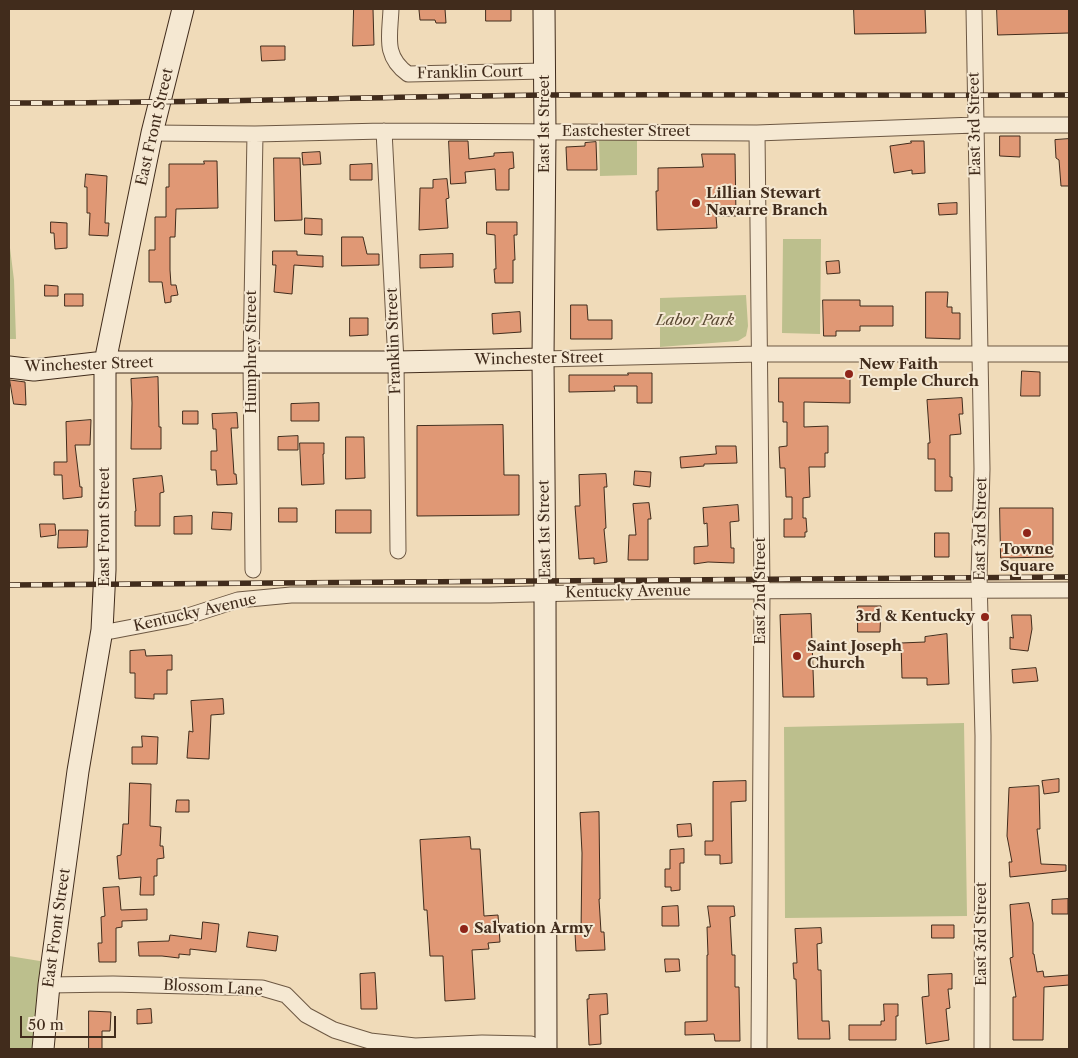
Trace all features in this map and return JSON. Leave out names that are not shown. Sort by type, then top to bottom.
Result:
[{"type":"street","name":"East Front Street","points":[[43,1049],[49,985],[78,771],[102,630],[105,570],[105,362],[152,133],[184,9]]},
{"type":"street","name":"Franklin Court","points":[[391,9],[389,52],[399,67],[408,74],[545,71]]},
{"type":"street","name":"East 1st Street","points":[[544,9],[543,359],[546,594],[546,1049]]},
{"type":"street","name":"East 3rd Street","points":[[974,9],[982,470],[980,590],[983,736],[982,1049]]},
{"type":"street","name":"Eastchester Street","points":[[152,133],[255,134],[384,131],[757,133],[975,125],[1069,125]]},
{"type":"street","name":"Franklin Street","points":[[384,131],[396,362],[398,551]]},
{"type":"street","name":"East 2nd Street","points":[[757,133],[762,590],[759,1049]]},
{"type":"street","name":"Humphrey Street","points":[[253,570],[251,362],[255,134]]},
{"type":"street","name":"Winchester Street","points":[[9,367],[34,370],[105,362],[396,362],[759,354],[1069,354]]},
{"type":"street","name":"Kentucky Avenue","points":[[102,630],[112,631],[185,617],[238,600],[266,597],[369,594],[546,594],[762,590],[1069,590]]},
{"type":"street","name":"Blossom Lane","points":[[49,985],[113,984],[262,988],[286,995],[306,1015],[334,1030],[370,1041],[415,1046],[482,1043],[531,1044],[541,1049]]},
{"type":"green space","points":[[637,138],[637,175],[600,176],[599,139]]},
{"type":"green space","points":[[783,239],[821,239],[820,334],[782,333]]},
{"type":"green space","points":[[9,240],[14,280],[16,339],[9,339]]},
{"type":"green space","name":"Labor Park","points":[[746,295],[748,326],[746,336],[738,341],[660,347],[660,298]]},
{"type":"green space","points":[[964,723],[967,916],[785,918],[784,727]]},
{"type":"green space","points":[[9,956],[52,963],[44,1049],[9,1049]]},
{"type":"building","points":[[354,9],[373,9],[374,45],[353,46]]},
{"type":"building","points":[[445,9],[446,23],[436,23],[435,20],[420,20],[419,10]]},
{"type":"building","points":[[486,9],[511,9],[511,21],[486,21]]},
{"type":"building","points":[[854,9],[925,9],[926,33],[855,34]]},
{"type":"building","points":[[997,9],[1069,9],[1069,33],[998,35]]},
{"type":"building","points":[[261,46],[285,46],[285,60],[262,61]]},
{"type":"building","points":[[1000,136],[1020,136],[1020,157],[1000,156]]},
{"type":"building","points":[[1069,139],[1069,186],[1061,186],[1055,140]]},
{"type":"building","points":[[449,141],[468,141],[469,159],[494,156],[494,153],[513,152],[514,168],[509,169],[509,190],[496,190],[495,169],[465,172],[466,183],[451,184]]},
{"type":"building","points":[[911,141],[924,141],[925,173],[912,174],[912,170],[894,173],[890,146],[911,143]]},
{"type":"building","points":[[596,142],[597,170],[567,170],[566,147],[585,146],[585,143]]},
{"type":"building","points":[[320,152],[321,164],[303,165],[302,153]]},
{"type":"building","name":"Lillian Stewart Navarre Branch","points":[[702,154],[735,154],[736,216],[716,216],[717,228],[657,230],[656,191],[658,191],[658,168],[703,167]]},
{"type":"building","points":[[274,158],[300,158],[302,220],[275,221]]},
{"type":"building","points":[[204,161],[217,161],[218,208],[176,209],[175,237],[170,237],[170,270],[171,285],[176,285],[178,295],[171,296],[171,302],[165,303],[162,282],[149,282],[149,250],[155,250],[155,217],[166,217],[166,187],[169,187],[169,164],[204,164]]},
{"type":"building","points":[[372,164],[372,180],[350,180],[350,165]]},
{"type":"building","points":[[86,174],[107,176],[105,223],[109,223],[108,236],[89,235],[90,213],[87,213]]},
{"type":"building","points":[[447,179],[449,198],[446,199],[448,228],[419,230],[420,188],[433,188],[433,180]]},
{"type":"building","points":[[957,203],[957,214],[939,215],[938,204]]},
{"type":"building","points":[[305,218],[322,219],[322,235],[305,234]]},
{"type":"building","points":[[51,222],[67,223],[67,248],[55,249],[54,233],[51,233]]},
{"type":"building","points":[[487,222],[517,222],[517,235],[514,235],[515,260],[513,260],[513,283],[495,283],[495,235],[487,234]]},
{"type":"building","points":[[342,237],[363,237],[367,254],[379,254],[379,265],[342,266]]},
{"type":"building","points":[[273,251],[297,251],[297,255],[323,256],[323,267],[294,265],[292,294],[274,292],[276,265],[273,265]]},
{"type":"building","points":[[453,254],[453,267],[420,268],[420,255]]},
{"type":"building","points":[[839,261],[840,273],[827,274],[826,262]]},
{"type":"building","points":[[45,285],[58,286],[58,296],[45,296]]},
{"type":"building","points":[[926,292],[948,292],[947,307],[952,307],[952,313],[960,313],[960,339],[926,338]]},
{"type":"building","points":[[65,294],[83,294],[83,306],[65,306]]},
{"type":"building","points":[[823,300],[860,300],[860,306],[893,306],[893,326],[860,326],[860,331],[836,331],[836,336],[824,336]]},
{"type":"building","points":[[571,305],[587,305],[588,320],[612,320],[612,339],[571,339]]},
{"type":"building","points":[[520,312],[521,332],[493,334],[492,314]]},
{"type":"building","points":[[350,318],[368,318],[368,335],[350,336]]},
{"type":"building","points":[[1022,371],[1040,372],[1040,396],[1021,396]]},
{"type":"building","points":[[628,373],[652,373],[652,403],[637,403],[637,386],[614,386],[615,391],[569,392],[569,375],[628,375]]},
{"type":"building","points":[[158,377],[161,449],[131,449],[131,379]]},
{"type":"building","points":[[779,378],[850,378],[850,403],[804,402],[804,427],[828,426],[828,453],[825,453],[825,467],[809,467],[810,497],[803,498],[803,518],[806,518],[807,532],[805,532],[805,537],[784,537],[784,519],[792,519],[792,497],[786,497],[785,468],[780,468],[779,447],[787,446],[787,422],[783,422],[783,402],[779,402]]},
{"type":"building","points":[[10,380],[25,382],[26,405],[14,404]]},
{"type":"building","points":[[962,398],[963,414],[959,414],[961,434],[950,435],[952,491],[935,491],[935,459],[928,459],[928,443],[930,443],[927,400]]},
{"type":"building","points":[[319,403],[319,421],[291,421],[291,404]]},
{"type":"building","points":[[183,411],[198,411],[198,424],[183,424]]},
{"type":"building","points":[[237,413],[238,428],[231,428],[234,474],[236,474],[237,484],[217,485],[216,470],[211,470],[211,451],[217,451],[216,429],[213,429],[212,414]]},
{"type":"building","points":[[91,420],[90,445],[75,445],[82,497],[63,499],[62,475],[54,475],[54,462],[67,462],[66,422]]},
{"type":"building","points":[[503,425],[504,475],[519,475],[519,515],[417,516],[417,426]]},
{"type":"building","points":[[298,436],[298,450],[278,450],[278,437]]},
{"type":"building","points":[[346,437],[364,437],[365,478],[346,479]]},
{"type":"building","points":[[300,443],[324,443],[324,484],[302,485]]},
{"type":"building","points":[[716,446],[736,446],[737,463],[704,464],[704,466],[681,468],[680,457],[716,454]]},
{"type":"building","points":[[635,471],[651,472],[650,487],[634,485]]},
{"type":"building","points":[[606,474],[607,487],[604,487],[606,528],[604,529],[607,562],[594,564],[594,558],[579,559],[575,506],[580,506],[579,475]]},
{"type":"building","points":[[162,476],[164,492],[160,493],[160,526],[135,526],[136,511],[133,479]]},
{"type":"building","points":[[649,503],[651,519],[648,519],[648,560],[628,560],[629,535],[636,535],[633,504]]},
{"type":"building","points":[[738,505],[739,521],[730,522],[731,548],[734,548],[734,563],[708,562],[694,564],[694,547],[708,546],[707,523],[704,524],[703,508]]},
{"type":"building","points":[[279,508],[297,508],[297,522],[279,522]]},
{"type":"building","name":"Towne Square","points":[[1000,508],[1053,508],[1053,557],[1001,558]]},
{"type":"building","points":[[336,510],[371,510],[371,533],[336,533]]},
{"type":"building","points":[[213,512],[232,513],[231,530],[212,529]]},
{"type":"building","points":[[192,516],[192,534],[174,534],[174,517]]},
{"type":"building","points":[[40,524],[55,524],[56,535],[41,537]]},
{"type":"building","points":[[59,530],[88,530],[87,547],[58,548]]},
{"type":"building","points":[[935,533],[949,533],[949,557],[935,557]]},
{"type":"building","points":[[858,606],[881,606],[880,632],[858,632]]},
{"type":"building","name":"Saint Joseph Church","points":[[811,614],[814,697],[783,697],[780,615]]},
{"type":"building","points":[[1012,615],[1031,615],[1032,629],[1028,651],[1010,649],[1010,637],[1013,638]]},
{"type":"building","points":[[947,634],[949,684],[927,685],[927,678],[902,678],[901,643],[925,642],[925,637]]},
{"type":"building","points":[[145,650],[146,656],[172,655],[172,670],[167,670],[167,694],[154,694],[154,699],[135,698],[135,673],[130,673],[130,651]]},
{"type":"building","points":[[1036,668],[1038,681],[1013,683],[1012,670]]},
{"type":"building","points":[[223,699],[224,714],[211,715],[209,759],[187,758],[189,731],[193,732],[191,701]]},
{"type":"building","points":[[142,736],[158,737],[157,764],[132,764],[132,747],[142,747]]},
{"type":"building","points":[[1059,779],[1059,792],[1044,794],[1042,781]]},
{"type":"building","points":[[746,781],[746,801],[731,802],[732,863],[720,864],[720,855],[705,855],[705,841],[713,841],[713,782]]},
{"type":"building","points":[[130,783],[151,784],[150,826],[161,827],[160,846],[163,846],[164,858],[157,859],[157,876],[154,876],[154,895],[140,895],[141,877],[119,879],[117,856],[121,855],[123,824],[128,824]]},
{"type":"building","points":[[1039,786],[1040,829],[1037,829],[1041,864],[1066,865],[1066,871],[1010,877],[1009,862],[1012,862],[1007,836],[1009,788]]},
{"type":"building","points":[[177,800],[189,800],[189,812],[176,812]]},
{"type":"building","points":[[599,812],[599,899],[601,932],[604,932],[605,950],[576,951],[575,933],[581,933],[582,853],[580,813]]},
{"type":"building","points":[[691,824],[692,836],[678,837],[677,825]]},
{"type":"building","name":"Salvation Army","points":[[470,837],[471,849],[480,849],[484,916],[498,915],[500,942],[488,943],[489,949],[472,950],[475,999],[445,1001],[443,956],[430,956],[427,910],[424,910],[420,840]]},
{"type":"building","points":[[684,849],[684,863],[680,863],[680,890],[671,891],[671,887],[665,887],[665,869],[670,869],[670,850]]},
{"type":"building","points":[[119,887],[121,910],[147,909],[147,920],[122,921],[122,927],[116,928],[116,962],[99,962],[98,943],[102,943],[101,917],[105,916],[103,888]]},
{"type":"building","points":[[1068,899],[1068,914],[1052,914],[1052,900]]},
{"type":"building","points":[[1029,903],[1033,923],[1033,954],[1037,972],[1043,971],[1044,977],[1069,975],[1069,985],[1044,987],[1043,1040],[1013,1040],[1013,997],[1016,997],[1010,958],[1013,957],[1010,905]]},
{"type":"building","points":[[678,906],[679,926],[662,926],[662,907]]},
{"type":"building","points":[[708,906],[734,906],[735,916],[730,917],[732,955],[735,955],[735,987],[739,987],[740,1041],[715,1041],[714,1034],[685,1035],[685,1022],[707,1021],[707,927],[710,927]]},
{"type":"building","points":[[203,922],[219,924],[216,952],[190,949],[190,955],[179,954],[179,958],[139,956],[138,942],[169,941],[170,935],[201,939]]},
{"type":"building","points":[[932,925],[954,925],[954,938],[932,938]]},
{"type":"building","points":[[821,928],[822,943],[817,944],[818,970],[821,970],[822,1021],[829,1021],[830,1039],[798,1039],[796,979],[794,979],[793,963],[797,963],[795,929]]},
{"type":"building","points":[[249,932],[278,936],[276,951],[247,947]]},
{"type":"building","points":[[665,959],[679,959],[680,971],[666,972]]},
{"type":"building","points":[[375,973],[377,1009],[361,1009],[360,974]]},
{"type":"building","points":[[952,974],[952,989],[948,989],[950,1008],[946,1009],[949,1040],[926,1044],[922,997],[929,996],[928,975]]},
{"type":"building","points":[[607,994],[608,1014],[600,1015],[601,1044],[589,1045],[587,999],[589,999],[589,995]]},
{"type":"building","points":[[884,1004],[898,1004],[896,1040],[849,1040],[849,1025],[881,1025],[881,1021],[884,1021]]},
{"type":"building","points":[[151,1009],[152,1023],[137,1024],[137,1010]]},
{"type":"building","points":[[89,1011],[111,1012],[110,1031],[102,1031],[102,1049],[89,1049]]},
{"type":"railway","points":[[9,103],[547,95],[1069,95]]},
{"type":"railway","points":[[9,585],[1069,577]]},
{"type":"place","name":"Lillian Stewart Navarre Branch","points":[[696,203]]},
{"type":"place","name":"New Faith Temple Church","points":[[849,374]]},
{"type":"place","name":"Towne Square","points":[[1027,533]]},
{"type":"place","name":"3rd & Kentucky","points":[[985,617]]},
{"type":"place","name":"Saint Joseph Church","points":[[797,656]]},
{"type":"place","name":"Salvation Army","points":[[464,929]]}]
